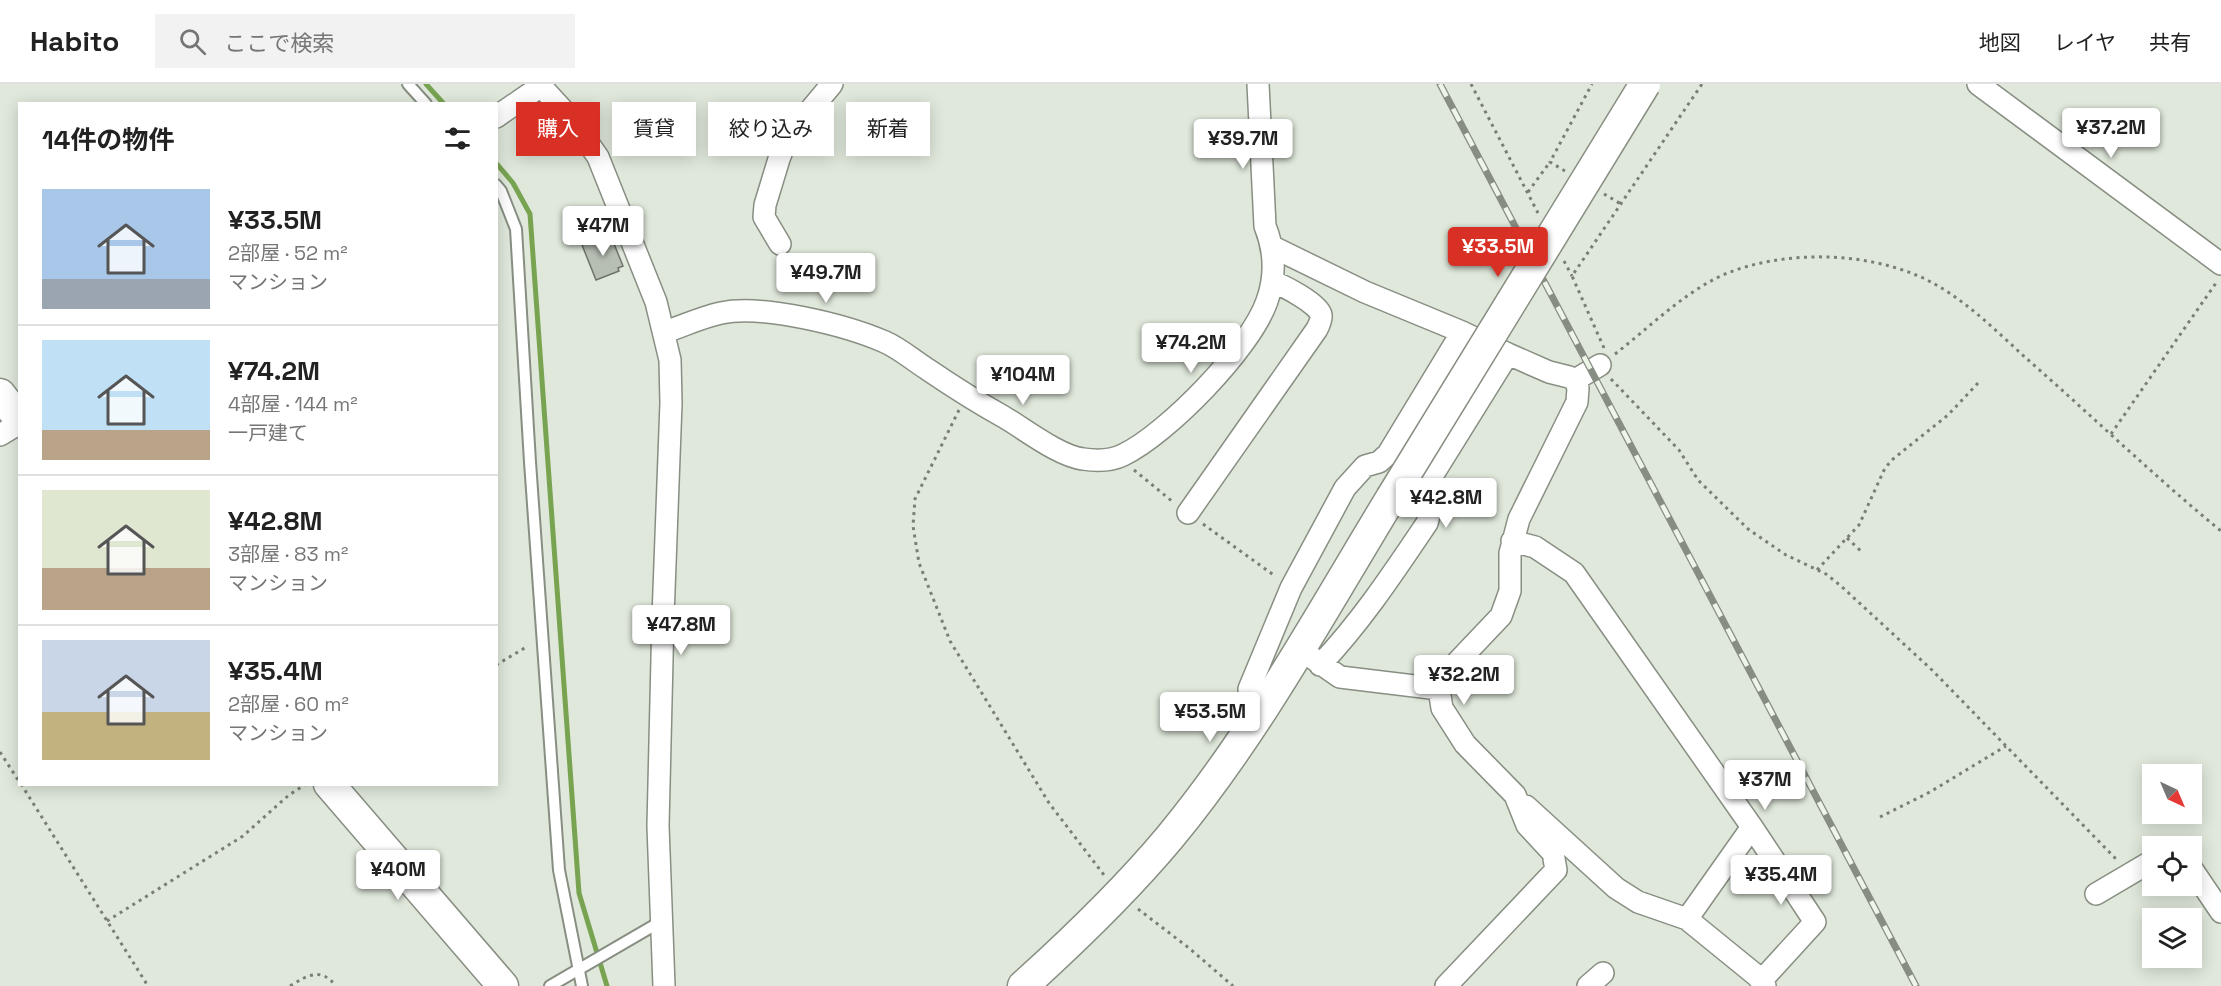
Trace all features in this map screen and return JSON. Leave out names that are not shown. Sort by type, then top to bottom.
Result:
[{"type":"street","points":[[780,244],[764,217],[765,205],[779,159],[789,135],[832,84]]},
{"type":"street","points":[[665,332],[721,313],[764,311],[857,332],[886,343],[966,395],[1070,455],[1097,461],[1122,456],[1172,419],[1221,372],[1257,323],[1267,302],[1272,282],[1273,247],[1265,226],[1258,84]]},
{"type":"street","points":[[1310,656],[1391,498],[1645,84]]},
{"type":"street","points":[[1978,84],[2221,264]]},
{"type":"street","points":[[498,116],[540,85],[573,121],[598,157],[642,264],[665,332],[670,360],[671,403],[658,826],[664,986]]},
{"type":"street","points":[[1273,247],[1365,292],[1462,332],[1508,354],[1575,380],[1578,388],[1577,402],[1519,519],[1512,541],[1510,591],[1502,616],[1445,675],[1439,689],[1442,708],[1465,744],[1515,795],[1616,888],[1638,902],[1687,919],[1763,984],[1815,922],[1752,827],[1574,573],[1535,547],[1512,541]]},
{"type":"street","points":[[1188,513],[1317,329],[1321,319],[1319,311],[1293,291],[1272,282]]},
{"type":"street","points":[[1261,709],[1250,699],[1249,689],[1291,588],[1345,488],[1365,466],[1379,462],[1388,454],[1462,332]]},
{"type":"street","points":[[1023,986],[1119,894],[1193,806],[1261,709],[1310,656],[1382,591],[1427,523],[1431,513],[1430,485],[1434,473],[1508,354]]},
{"type":"street","points":[[1575,380],[1603,362]]},
{"type":"street","points":[[0,394],[18,418]]},
{"type":"street","points":[[0,435],[18,422]]},
{"type":"street","points":[[1310,656],[1340,677],[1439,689]]},
{"type":"street","points":[[331,786],[503,986]]},
{"type":"street","points":[[1515,795],[1527,825],[1553,853],[1556,870]]},
{"type":"street","points":[[1687,919],[1752,827]]},
{"type":"street","points":[[1446,986],[1574,850]]},
{"type":"street","points":[[2096,894],[2142,866]]},
{"type":"street","points":[[2202,884],[2221,912]]},
{"type":"lane","points":[[408,84],[424,102]]},
{"type":"lane","points":[[498,187],[516,229],[559,870],[582,986]]},
{"type":"lane","points":[[550,986],[660,922]]},
{"type":"path","points":[[1471,84],[1539,214]]},
{"type":"path","points":[[1572,276],[1701,84]]},
{"type":"path","points":[[1528,193],[1550,162]]},
{"type":"path","points":[[1561,255],[1600,336],[1603,362],[1679,450],[1698,480],[1720,503],[1764,541],[1841,586],[1909,648],[2130,873]]},
{"type":"path","points":[[1603,362],[1671,308],[1723,275],[1750,265],[1778,260],[1862,260],[1917,275],[1982,319],[2221,531]]},
{"type":"path","points":[[2110,434],[2221,276]]},
{"type":"path","points":[[1817,570],[1859,525],[1889,463],[1948,416],[1979,382]]},
{"type":"path","points":[[966,395],[915,500],[913,526],[919,563],[950,641],[1049,802],[1119,894],[1189,948],[1233,986]]},
{"type":"path","points":[[1122,456],[1147,482],[1291,588]]},
{"type":"path","points":[[1847,537],[1862,552]]},
{"type":"path","points":[[498,664],[543,637]]},
{"type":"path","points":[[1880,817],[1930,792],[2006,746]]},
{"type":"path","points":[[0,752],[18,781]]},
{"type":"path","points":[[21,786],[148,986]]},
{"type":"path","points":[[107,921],[243,836],[281,802],[303,786]]},
{"type":"path","points":[[290,986],[315,973],[322,974],[336,986]]},
{"type":"building","points":[[610,234],[623,266],[618,268],[619,271],[596,280],[582,245]]},
{"type":"waterway","points":[[426,84],[442,102]]},
{"type":"waterway","points":[[498,165],[513,183],[530,214],[579,893],[607,986]]},
{"type":"railway","points":[[1440,84],[1916,986]]}]
